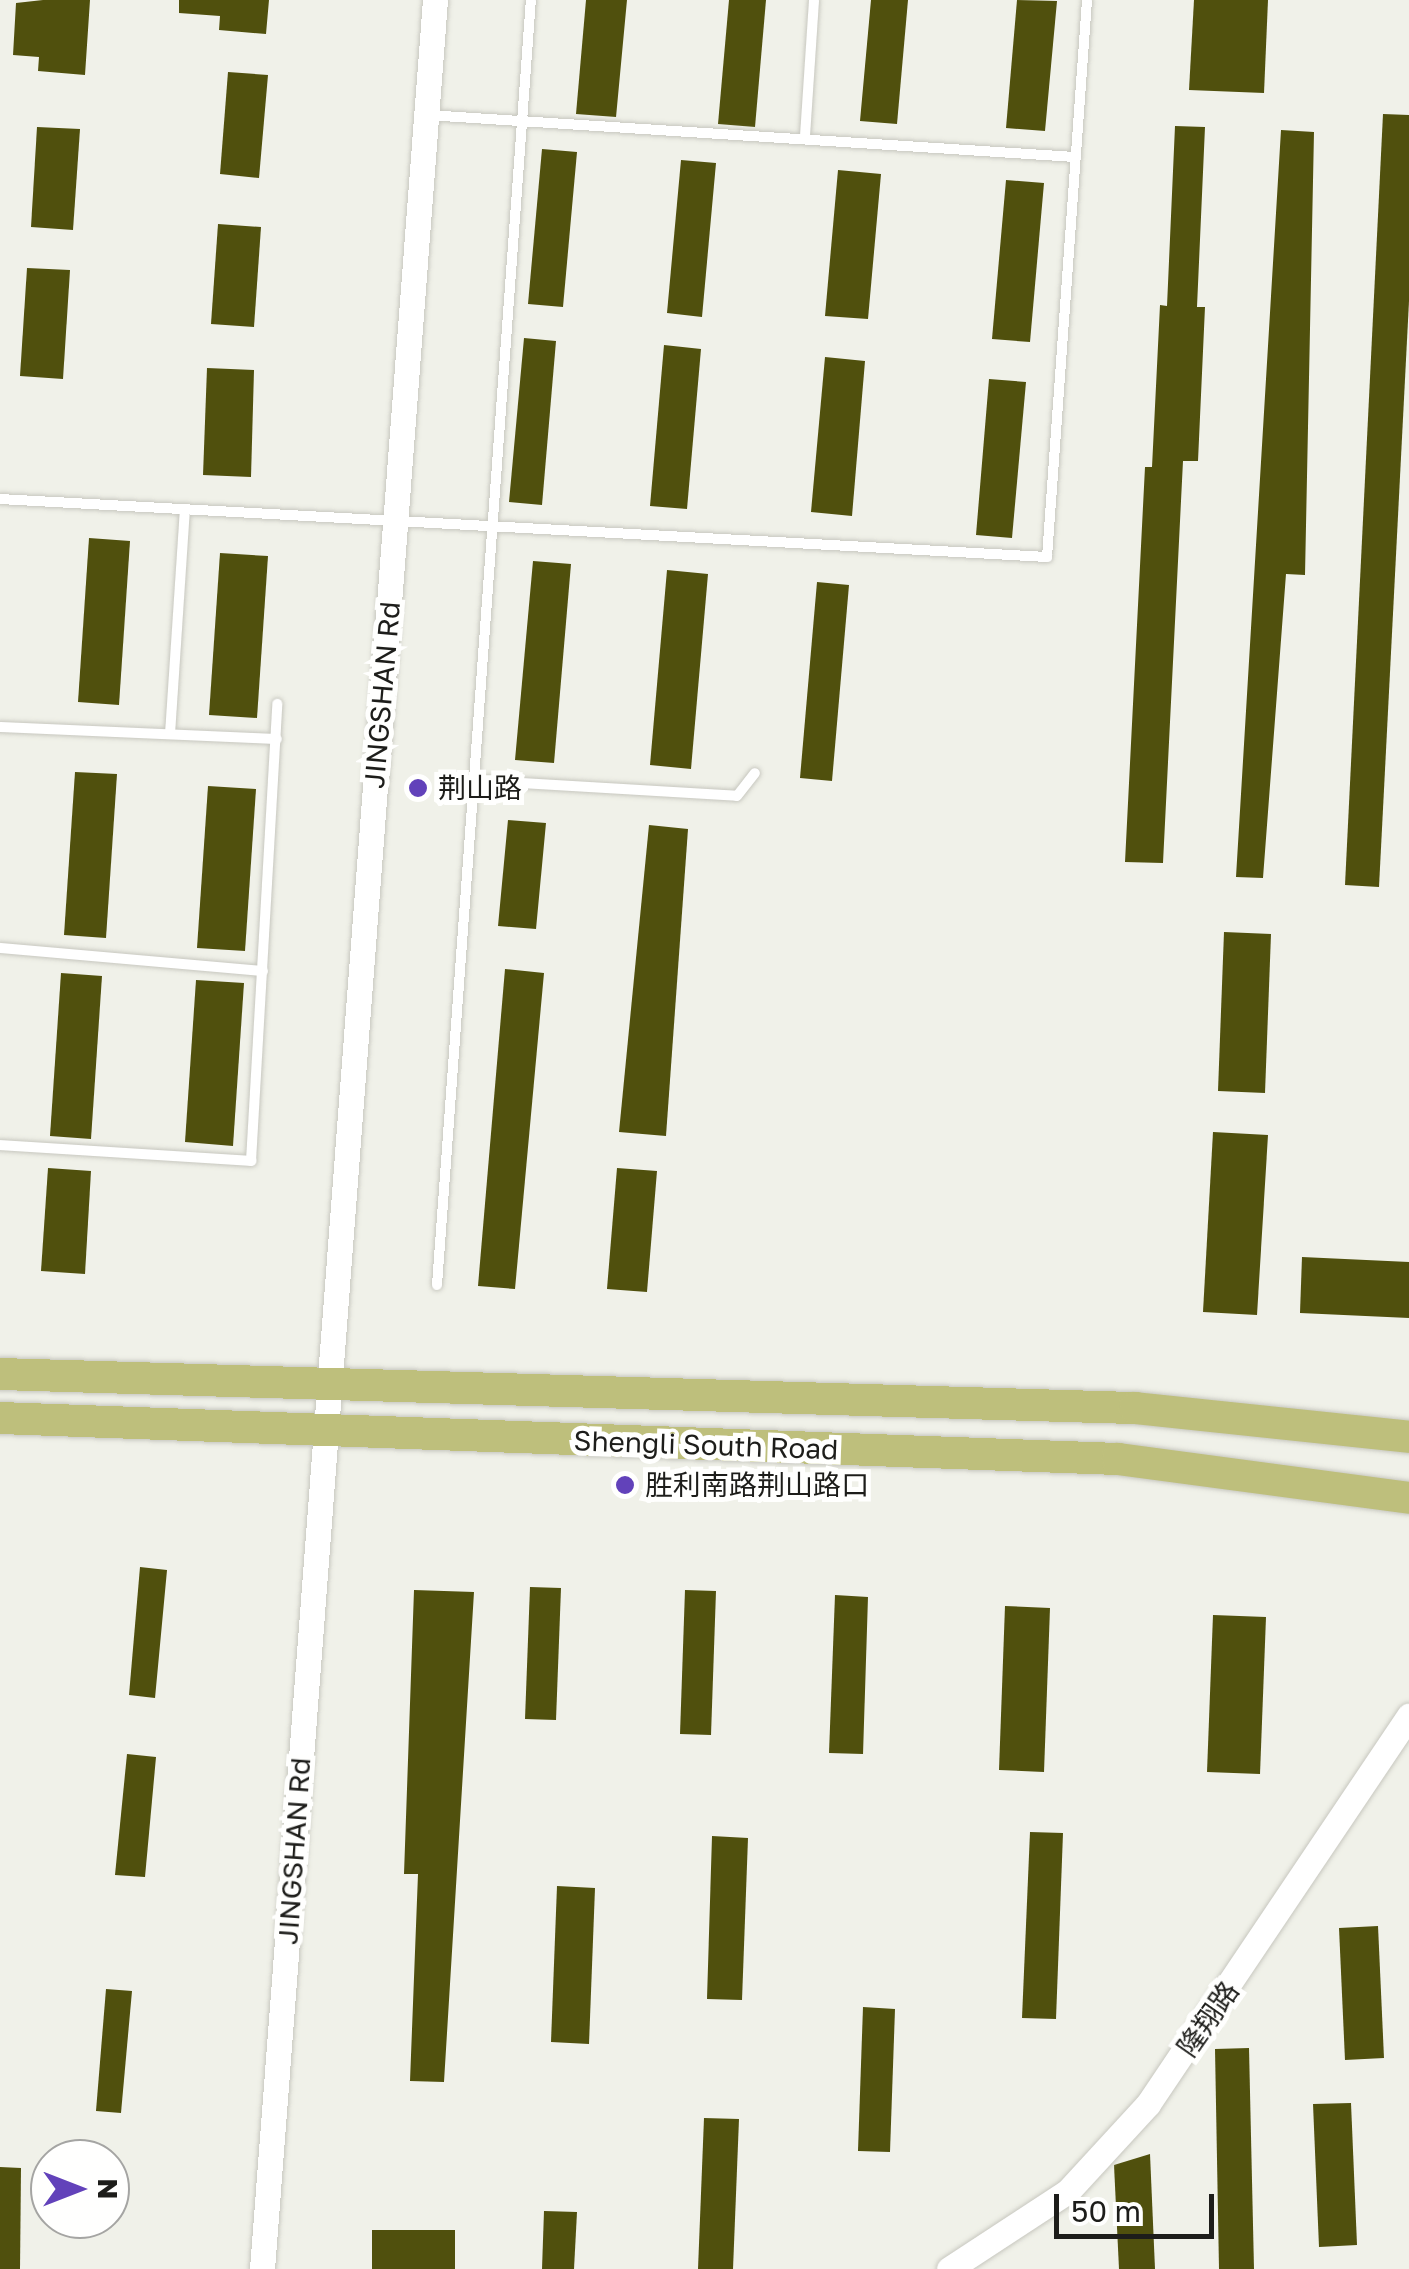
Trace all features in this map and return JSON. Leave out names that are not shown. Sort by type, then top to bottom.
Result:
[{"type":"main road","name":"Shengli South Road","points":[[0,1374],[328,1390],[1135,1408],[1409,1437]]},
{"type":"main road","name":"Shengli South Road","points":[[0,1418],[325,1433],[1118,1459],[1409,1498]]},
{"type":"street","name":"JINGSHAN Rd","points":[[328,1390],[435,0]]},
{"type":"street","points":[[325,1433],[328,1390]]},
{"type":"street","name":"JINGSHAN Rd","points":[[262,2269],[325,1433]]},
{"type":"street","name":"隆翔路","points":[[949,2269],[1068,2190],[1148,2104],[1409,1715]]},
{"type":"lane","points":[[437,1286],[486,527],[531,0]]},
{"type":"lane","points":[[805,136],[814,0]]},
{"type":"lane","points":[[0,499],[1046,556],[1087,0]]},
{"type":"lane","points":[[424,115],[805,136],[1075,157]]},
{"type":"lane","points":[[170,734],[185,509]]},
{"type":"lane","points":[[0,1145],[251,1161],[277,704]]},
{"type":"lane","points":[[0,727],[277,739]]},
{"type":"lane","points":[[471,780],[737,796],[755,774]]},
{"type":"lane","points":[[0,948],[263,971]]},
{"type":"building","points":[[90,0],[85,75],[38,71],[39,57],[13,55],[16,3]]},
{"type":"building","points":[[179,0],[269,0],[266,34],[219,30],[220,16],[179,13]]},
{"type":"building","points":[[586,0],[627,0],[616,117],[576,114]]},
{"type":"building","points":[[729,0],[766,0],[755,127],[718,124]]},
{"type":"building","points":[[871,0],[908,0],[897,124],[860,121]]},
{"type":"building","points":[[1017,0],[1057,1],[1045,131],[1006,128]]},
{"type":"building","points":[[1194,0],[1268,0],[1264,93],[1189,90]]},
{"type":"building","points":[[228,72],[268,75],[259,178],[220,174]]},
{"type":"building","points":[[1383,114],[1409,115],[1409,301],[1379,887],[1345,885]]},
{"type":"building","points":[[1175,126],[1205,127],[1197,307],[1205,307],[1198,461],[1183,461],[1163,863],[1125,862],[1145,467],[1152,467],[1160,305],[1167,306]]},
{"type":"building","points":[[37,127],[80,129],[73,230],[31,227]]},
{"type":"building","points":[[1281,130],[1314,132],[1305,575],[1286,574],[1263,878],[1236,877]]},
{"type":"building","points":[[542,149],[577,152],[563,307],[528,304]]},
{"type":"building","points":[[681,160],[716,163],[702,317],[667,313]]},
{"type":"building","points":[[838,170],[881,174],[868,319],[825,316]]},
{"type":"building","points":[[1006,180],[1044,183],[1030,342],[992,339]]},
{"type":"building","points":[[218,224],[261,227],[254,327],[211,324]]},
{"type":"building","points":[[27,268],[70,270],[63,379],[20,376]]},
{"type":"building","points":[[524,338],[556,341],[542,505],[509,502]]},
{"type":"building","points":[[664,345],[701,349],[687,509],[650,506]]},
{"type":"building","points":[[825,357],[865,361],[852,516],[811,512]]},
{"type":"building","points":[[207,368],[254,370],[251,477],[203,475]]},
{"type":"building","points":[[989,379],[1026,382],[1012,538],[976,535]]},
{"type":"building","points":[[89,538],[130,541],[119,705],[78,702]]},
{"type":"building","points":[[220,553],[268,556],[257,718],[209,715]]},
{"type":"building","points":[[533,561],[571,564],[554,763],[515,760]]},
{"type":"building","points":[[667,570],[708,574],[691,769],[650,765]]},
{"type":"building","points":[[817,582],[849,585],[832,781],[800,778]]},
{"type":"building","points":[[75,772],[117,774],[106,938],[64,935]]},
{"type":"building","points":[[208,786],[256,789],[245,951],[197,948]]},
{"type":"building","points":[[508,820],[546,823],[536,929],[498,926]]},
{"type":"building","points":[[649,825],[688,829],[666,1136],[619,1132]]},
{"type":"building","points":[[1224,932],[1271,934],[1265,1093],[1218,1091]]},
{"type":"building","points":[[505,969],[544,973],[515,1289],[478,1286]]},
{"type":"building","points":[[61,973],[102,976],[91,1139],[50,1136]]},
{"type":"building","points":[[196,980],[244,983],[233,1146],[185,1142]]},
{"type":"building","points":[[1213,1132],[1268,1135],[1257,1315],[1203,1312]]},
{"type":"building","points":[[48,1168],[91,1171],[85,1274],[41,1271]]},
{"type":"building","points":[[617,1168],[657,1171],[647,1292],[607,1289]]},
{"type":"building","points":[[1302,1257],[1409,1262],[1409,1318],[1300,1313]]},
{"type":"building","points":[[140,1567],[167,1570],[155,1698],[129,1695]]},
{"type":"building","points":[[530,1587],[561,1588],[556,1720],[525,1719]]},
{"type":"building","points":[[414,1590],[474,1592],[444,2082],[410,2081],[418,1874],[404,1874]]},
{"type":"building","points":[[685,1590],[716,1591],[711,1735],[680,1734]]},
{"type":"building","points":[[835,1595],[868,1597],[863,1754],[829,1753]]},
{"type":"building","points":[[1005,1606],[1050,1608],[1044,1772],[999,1770]]},
{"type":"building","points":[[1213,1615],[1266,1617],[1260,1774],[1207,1772]]},
{"type":"building","points":[[127,1754],[156,1757],[145,1877],[115,1875]]},
{"type":"building","points":[[1030,1832],[1063,1833],[1056,2019],[1022,2018]]},
{"type":"building","points":[[712,1836],[748,1838],[742,2000],[707,1999]]},
{"type":"building","points":[[557,1886],[595,1888],[589,2044],[551,2042]]},
{"type":"building","points":[[1378,1926],[1384,2058],[1345,2060],[1339,1928]]},
{"type":"building","points":[[106,1989],[132,1991],[121,2113],[96,2111]]},
{"type":"building","points":[[863,2007],[895,2009],[890,2152],[858,2151]]},
{"type":"building","points":[[1249,2048],[1254,2269],[1219,2269],[1215,2049]]},
{"type":"building","points":[[1351,2103],[1357,2245],[1319,2247],[1313,2104]]},
{"type":"building","points":[[704,2118],[739,2119],[733,2269],[698,2269]]},
{"type":"building","points":[[1150,2154],[1155,2269],[1119,2269],[1114,2165]]},
{"type":"building","points":[[0,2167],[21,2168],[20,2269],[0,2269]]},
{"type":"building","points":[[544,2211],[577,2212],[574,2269],[542,2269]]},
{"type":"building","points":[[372,2230],[455,2230],[455,2269],[372,2269]]},
{"type":"place","name":"荆山路","points":[[418,788]]},
{"type":"place","name":"胜利南路荆山路口","points":[[625,1485]]}]
